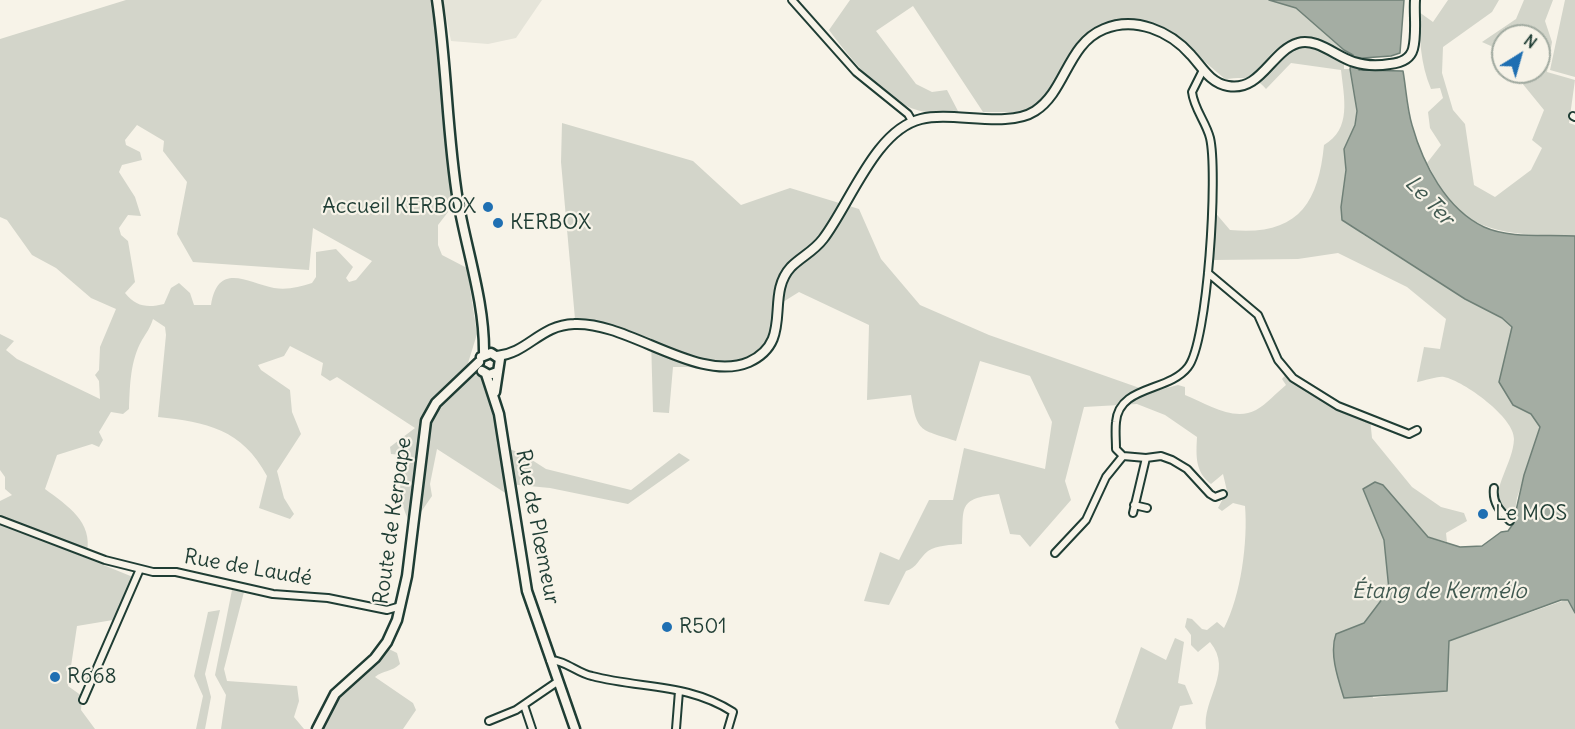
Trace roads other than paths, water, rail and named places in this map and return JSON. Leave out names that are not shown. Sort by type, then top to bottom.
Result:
[{"type":"main road","points":[[437,0],[445,52],[458,199],[484,334],[496,355],[499,369]]},
{"type":"main road","name":"Rue de Plœmeur","points":[[484,334],[481,358],[484,373],[495,398],[527,591],[575,729]]},
{"type":"main road","points":[[481,358],[496,355]]},
{"type":"main road","name":"Route de Kerpape","points":[[317,729],[335,694],[375,658],[387,642],[397,620],[401,606],[426,421],[436,403],[465,378],[481,358]]},
{"type":"main road","name":"Rue de Plœmeur","points":[[495,398],[499,369]]},
{"type":"main road","name":"Route de Kerpape","points":[[465,378],[499,369]]},
{"type":"street","points":[[792,0],[856,72],[908,114],[912,121]]},
{"type":"street","points":[[496,355],[515,352],[548,329],[566,325],[597,325],[711,364],[742,364],[759,357],[769,348],[776,335],[780,292],[784,276],[824,237],[888,139],[912,121],[931,117],[1015,118],[1032,113],[1049,98],[1085,40],[1114,25],[1138,24],[1166,35],[1221,84],[1233,87],[1247,84],[1300,42],[1315,44],[1362,64],[1395,64],[1410,56],[1414,42],[1415,0]]},
{"type":"street","points":[[1203,70],[1192,92],[1207,128],[1212,153],[1208,273],[1197,350],[1188,367],[1173,381],[1140,391],[1126,400],[1116,419],[1116,449],[1123,456],[1146,458],[1161,456],[1172,460],[1187,469],[1210,494],[1215,496],[1223,494]]},
{"type":"street","points":[[1208,273],[1258,315],[1278,360],[1293,378],[1338,406],[1408,434],[1417,430]]},
{"type":"street","points":[[499,369],[538,339],[566,325]]},
{"type":"street","points":[[1055,553],[1086,520],[1106,477],[1123,456]]},
{"type":"street","points":[[1132,513],[1146,458]]},
{"type":"street","points":[[1494,488],[1493,498],[1499,510],[1510,521]]},
{"type":"street","points":[[1134,505],[1147,508]]},
{"type":"street","name":"Rue de Laudé","points":[[0,520],[105,560],[153,572],[176,572],[273,594],[328,598],[387,610],[401,606]]},
{"type":"street","points":[[83,700],[140,568]]},
{"type":"street","points":[[387,610],[397,620]]},
{"type":"street","points":[[550,660],[560,661],[571,668],[603,679],[708,696],[733,712],[728,729]]},
{"type":"street","points":[[554,671],[571,668]]},
{"type":"street","points":[[489,721],[524,705],[557,682]]},
{"type":"street","points":[[676,729],[679,691]]},
{"type":"street","points":[[524,705],[532,729]]},
{"type":"water","name":"Étang de Kermélo","points":[[1269,0],[1404,0],[1400,53],[1363,58],[1359,70],[1403,71],[1409,112],[1417,140],[1430,170],[1447,197],[1470,219],[1494,231],[1517,235],[1575,236],[1575,613],[1568,600],[1561,600],[1449,641],[1447,691],[1344,698],[1334,658],[1336,634],[1364,623],[1389,590],[1384,540],[1363,489],[1375,482],[1383,485],[1428,537],[1460,547],[1482,546],[1501,532],[1508,531],[1513,524],[1524,475],[1540,427],[1531,414],[1513,405],[1499,382],[1512,327],[1502,318],[1465,299],[1342,220],[1341,207],[1346,170],[1344,149],[1355,125],[1357,111],[1350,69],[1353,55],[1344,50],[1296,8]]},
{"type":"place","name":"Accueil KERBOX","points":[[488,207]]},
{"type":"place","name":"KERBOX","points":[[498,223]]},
{"type":"place","name":"Le MOS","points":[[1483,514]]},
{"type":"place","name":"R501","points":[[667,627]]},
{"type":"place","name":"R668","points":[[55,677]]},
{"type":"water label","name":"Le Ter","points":[[1429,201]]}]
